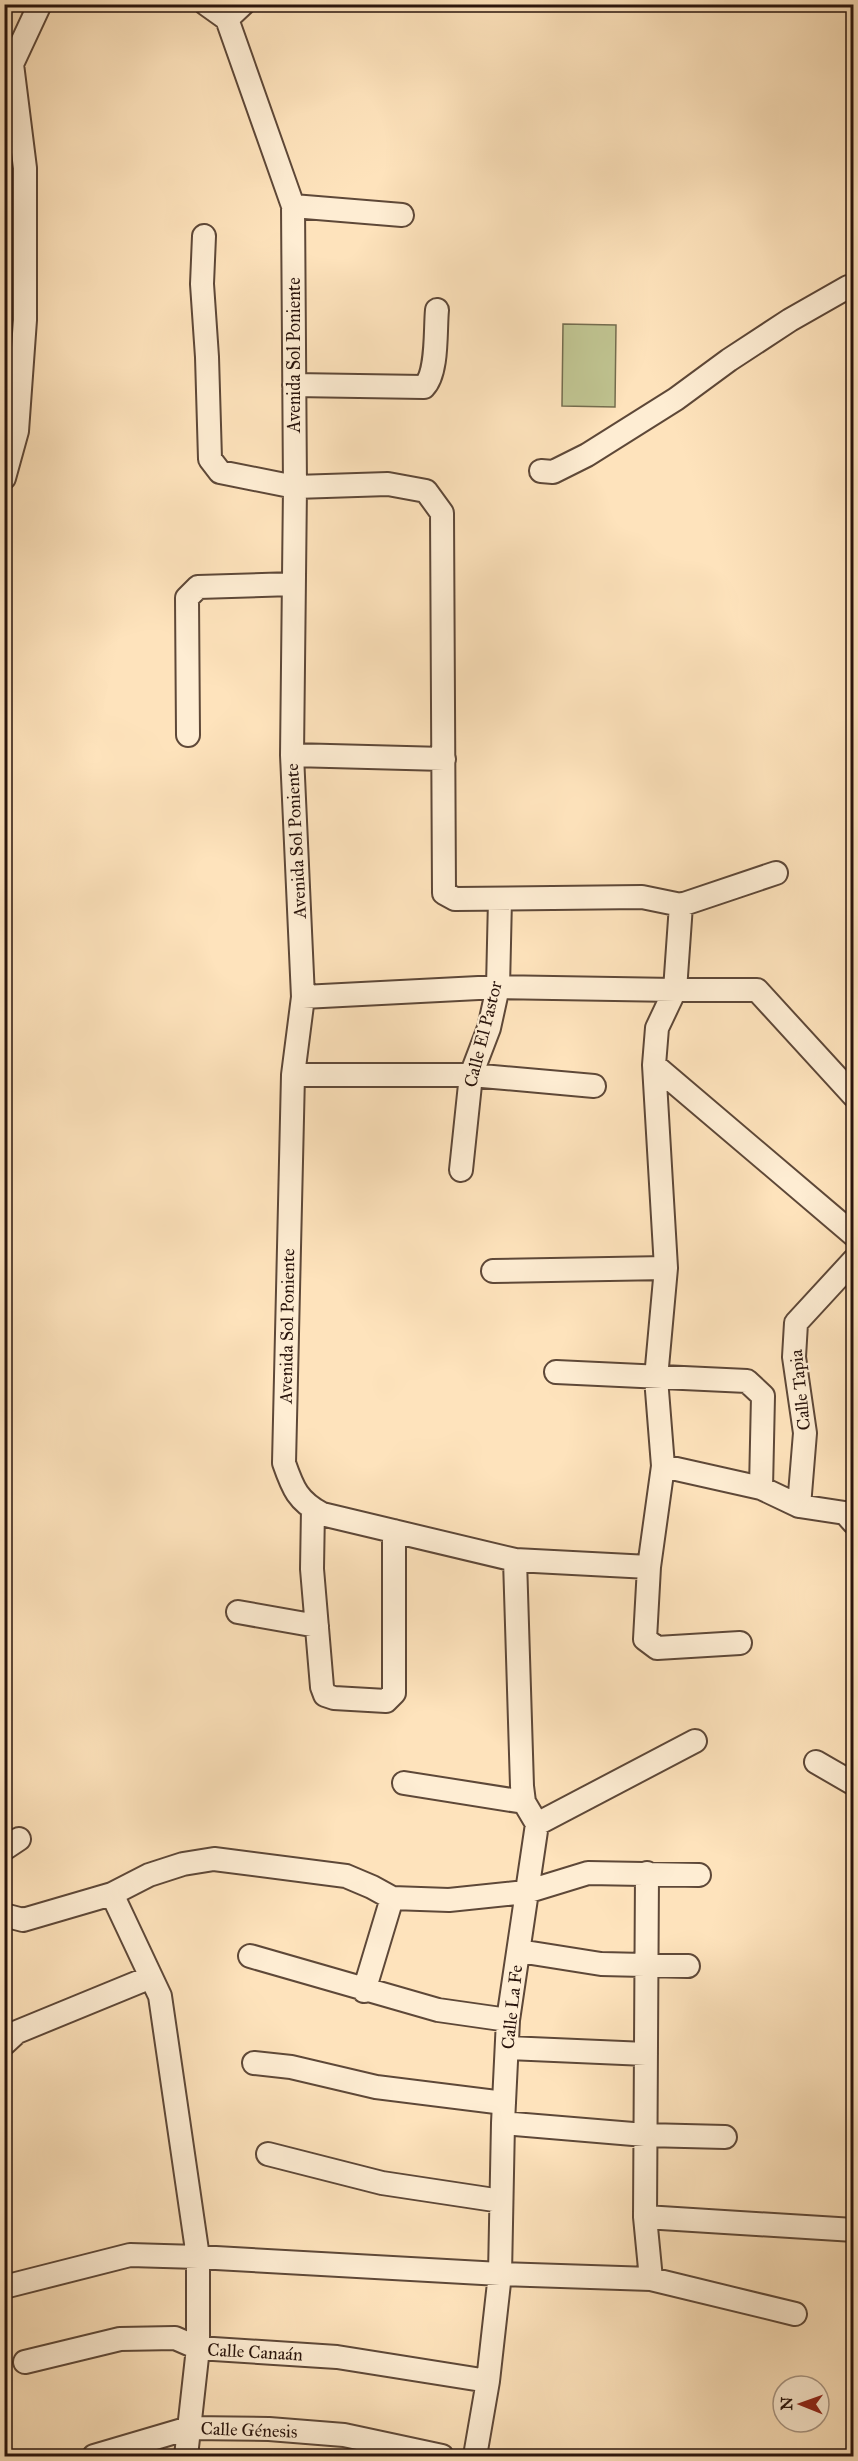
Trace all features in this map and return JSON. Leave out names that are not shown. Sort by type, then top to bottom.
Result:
[{"type":"street","points":[[4,478],[17,430],[25,320],[24,168],[12,64],[40,4]]},
{"type":"street","name":"Avenida Sol Poniente","points":[[206,4],[235,12],[293,206],[292,755],[303,997],[293,1075],[284,1463],[292,1487],[305,1505],[322,1514],[515,1560],[649,1567]]},
{"type":"street","points":[[293,206],[402,215]]},
{"type":"street","points":[[204,236],[201,284],[207,357],[210,459],[220,472],[294,487],[388,484],[426,491],[442,513],[444,893],[455,899],[642,897],[681,905],[776,873]]},
{"type":"street","points":[[541,471],[553,472],[586,455],[676,399],[729,360],[817,303],[848,287],[854,287]]},
{"type":"street","points":[[294,385],[424,387],[430,381],[433,369],[437,310]]},
{"type":"street","points":[[188,735],[187,598],[198,587],[293,584]]},
{"type":"street","points":[[292,755],[444,759]]},
{"type":"street","name":"Calle El Pastor","points":[[461,1170],[471,1075],[489,1028],[498,987],[500,899]]},
{"type":"street","points":[[681,905],[675,990],[657,1028],[654,1065],[666,1268],[656,1378],[663,1466],[649,1567],[645,1639],[657,1648],[740,1643]]},
{"type":"street","points":[[303,997],[498,987],[757,990],[854,1096]]},
{"type":"street","points":[[654,1065],[854,1235]]},
{"type":"street","points":[[293,1075],[471,1075],[594,1086]]},
{"type":"street","name":"Calle Tapia","points":[[799,1506],[805,1433],[794,1357],[796,1323],[854,1260]]},
{"type":"street","points":[[493,1271],[666,1268]]},
{"type":"street","points":[[556,1372],[747,1381],[764,1396],[761,1488]]},
{"type":"street","points":[[663,1466],[761,1488],[799,1506],[844,1513],[854,1523]]},
{"type":"street","points":[[313,1509],[312,1569],[322,1688],[325,1695],[386,1701],[391,1699],[394,1693],[394,1531]]},
{"type":"street","points":[[515,1560],[524,1802],[537,1824],[695,1741]]},
{"type":"street","points":[[238,1612],[317,1626]]},
{"type":"street","points":[[816,1762],[854,1784]]},
{"type":"street","points":[[404,1783],[524,1802]]},
{"type":"street","name":"Calle La Fe","points":[[475,2457],[488,2381],[500,2274],[503,2113],[508,2020],[537,1824]]},
{"type":"street","points":[[4,1915],[23,1920],[112,1894],[149,1875],[183,1864],[214,1859],[346,1876],[392,1898],[449,1900],[526,1892],[588,1873],[699,1875]]},
{"type":"street","points":[[647,1873],[645,2217],[651,2279]]},
{"type":"street","points":[[112,1894],[160,1996],[198,2257],[198,2348],[186,2457]]},
{"type":"street","points":[[364,1991],[392,1898]]},
{"type":"street","points":[[519,1951],[600,1964],[688,1966]]},
{"type":"street","points":[[250,1956],[364,1991],[438,2010],[508,2020]]},
{"type":"street","points":[[4,2044],[17,2032],[151,1977]]},
{"type":"street","points":[[507,2048],[646,2054]]},
{"type":"street","points":[[254,2063],[291,2067],[503,2113],[645,2135],[725,2137]]},
{"type":"street","points":[[268,2154],[382,2183],[501,2201]]},
{"type":"street","points":[[645,2217],[854,2230]]},
{"type":"street","points":[[4,2287],[130,2254],[500,2274],[651,2279],[795,2314]]},
{"type":"street","name":"Calle Canaán","points":[[25,2362],[120,2339],[174,2338],[198,2348],[337,2357],[488,2381]]},
{"type":"street","name":"Calle Génesis","points":[[94,2457],[189,2428],[269,2429],[344,2435],[442,2457]]},
{"type":"green space","points":[[563,324],[616,325],[615,407],[562,406]]}]
